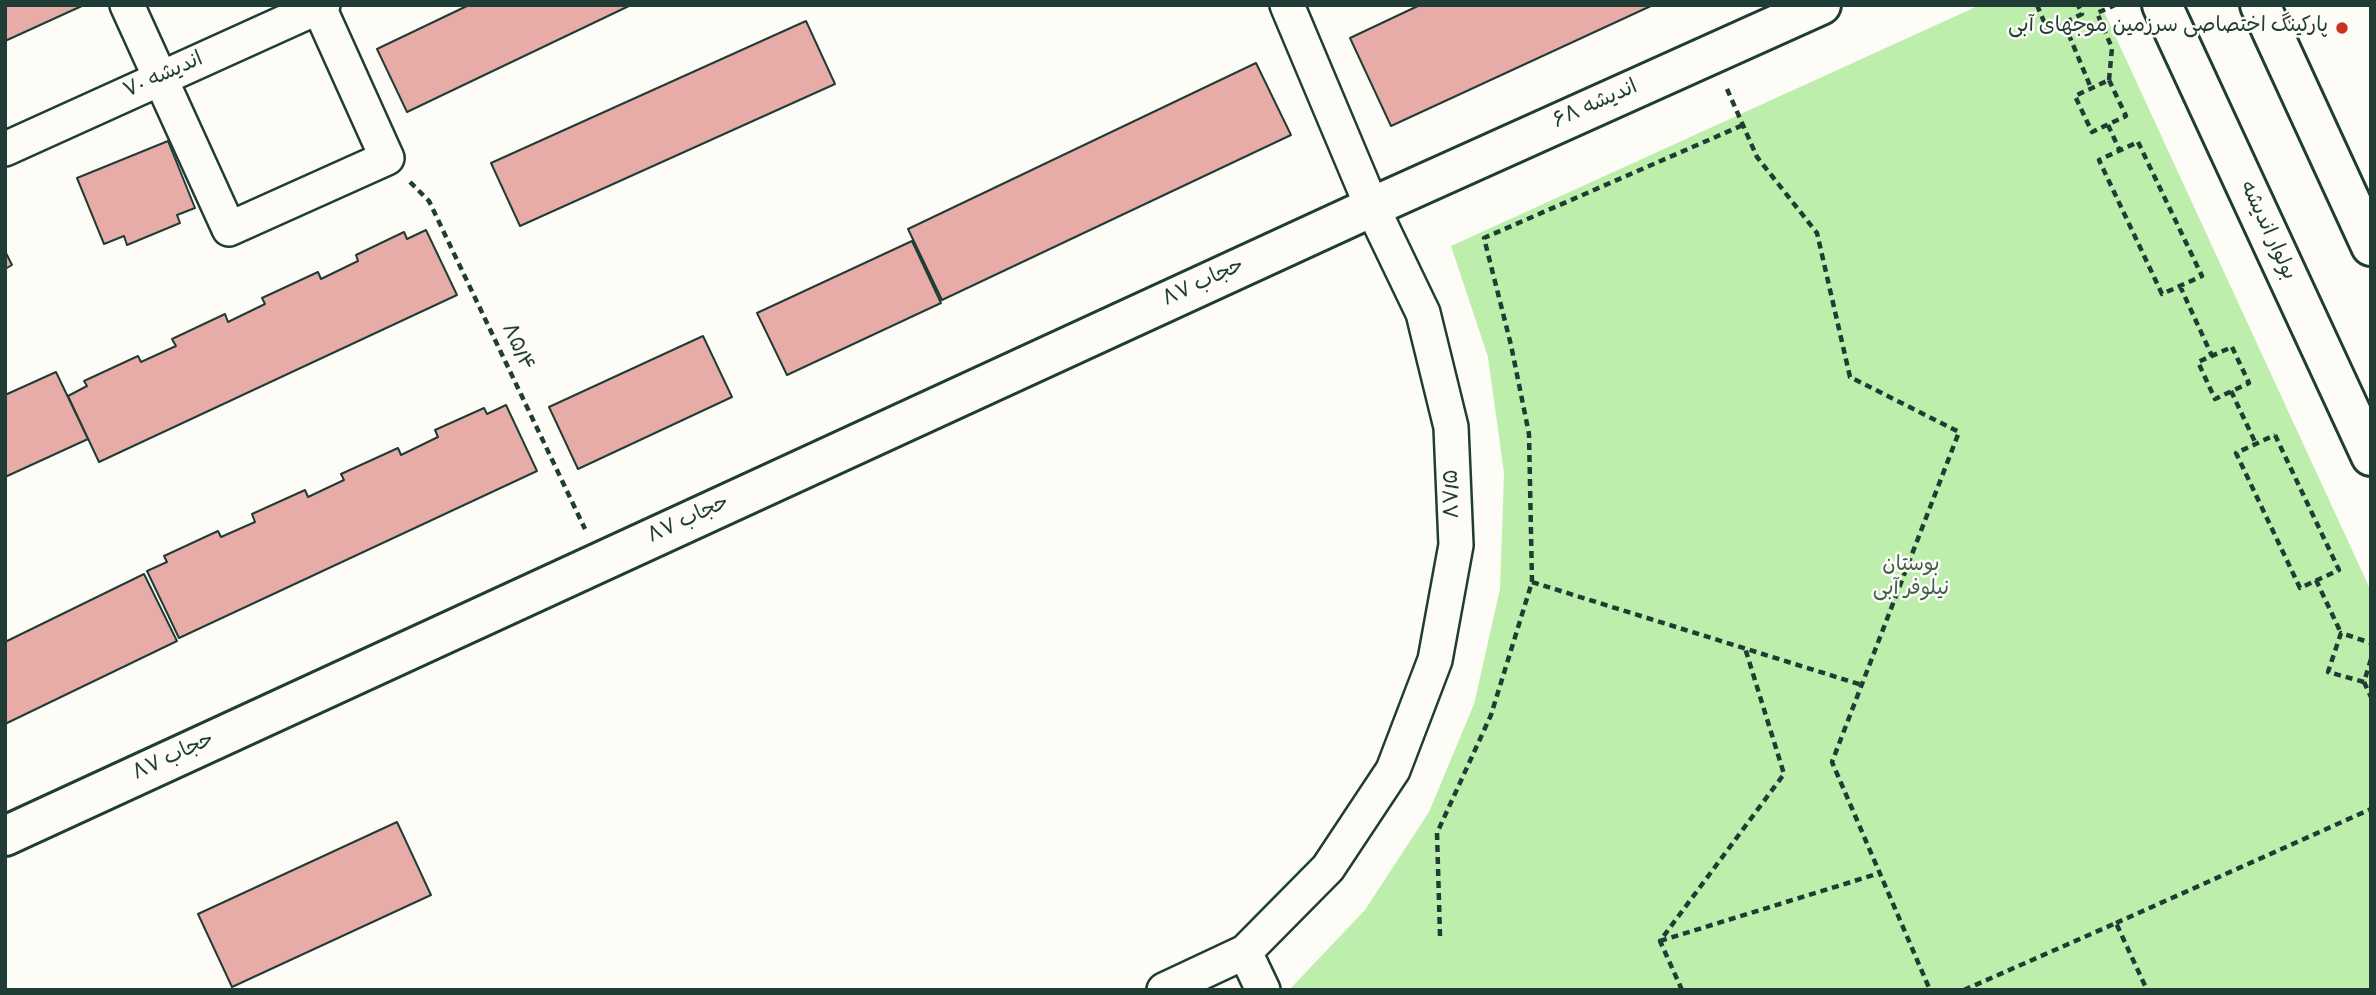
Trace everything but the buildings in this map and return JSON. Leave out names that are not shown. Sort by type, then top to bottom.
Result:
[{"type":"street","points":[[127,5],[229,229],[387,158],[320,6]]},
{"type":"street","name":"۸۷/۵","points":[[1245,952],[1328,868],[1392,770],[1436,660],[1456,545],[1451,427],[1423,313],[1372,207],[1287,5]]},
{"type":"street","name":"اندیشه ۶۸","points":[[1372,207],[1821,5]]},
{"type":"street","name":"بولوار اندیشه","points":[[2162,5],[2371,456]]},
{"type":"street","points":[[2260,5],[2371,246]]},
{"type":"street","name":"اندیشه ۷۰","points":[[5,149],[320,6]]},
{"type":"street","name":"حجاب ۸۷","points":[[5,836],[1372,207]]},
{"type":"street","points":[[1164,990],[1245,952],[1263,990]]},
{"type":"path","points":[[2036,5],[2048,30],[2082,14],[2078,5]]},
{"type":"path","points":[[2109,80],[2075,96],[2092,132],[2126,116],[2109,80],[2112,48],[2097,13],[2115,5]]},
{"type":"path","points":[[2064,23],[2091,88]]},
{"type":"path","points":[[1712,54],[1757,157],[1816,233],[1850,377],[1959,432],[1832,762],[1930,990]]},
{"type":"path","points":[[1440,936],[1437,833],[1491,715],[1532,582],[1529,434],[1511,345],[1484,238],[1743,125]]},
{"type":"path","points":[[2108,125],[2120,151]]},
{"type":"path","points":[[2138,142],[2202,276],[2162,294],[2099,160],[2120,151],[2138,142]]},
{"type":"path","name":"۸۵/۴","points":[[387,158],[429,201],[601,561]]},
{"type":"path","points":[[2180,286],[2212,356]]},
{"type":"path","points":[[2232,347],[2249,383],[2231,391],[2215,399],[2198,362],[2232,347]]},
{"type":"path","points":[[2231,391],[2256,444]]},
{"type":"path","points":[[2275,435],[2339,570],[2316,580],[2300,588],[2236,453],[2275,435]]},
{"type":"path","points":[[2316,580],[2341,633],[2328,672],[2364,682]]},
{"type":"path","points":[[1532,582],[1862,685]]},
{"type":"path","points":[[2341,633],[2371,643]]},
{"type":"path","points":[[1660,941],[1784,774],[1745,648]]},
{"type":"path","points":[[2371,659],[2364,682],[2371,697]]},
{"type":"path","points":[[1964,990],[2371,809]]},
{"type":"path","points":[[1660,941],[1880,873]]},
{"type":"path","points":[[2116,923],[2147,990]]},
{"type":"path","points":[[1660,941],[1682,990]]},
{"type":"green space","name":"بوستان نیلوفر آبی","points":[[1980,5],[2101,5],[2371,591],[2371,990],[1289,990],[1365,910],[1429,812],[1474,704],[1500,589],[1504,473],[1488,357],[1451,246]]},
{"type":"place","name":"پارکینگ اختصاصی سرزمین موجهای آبی","points":[[2342,28]]}]
